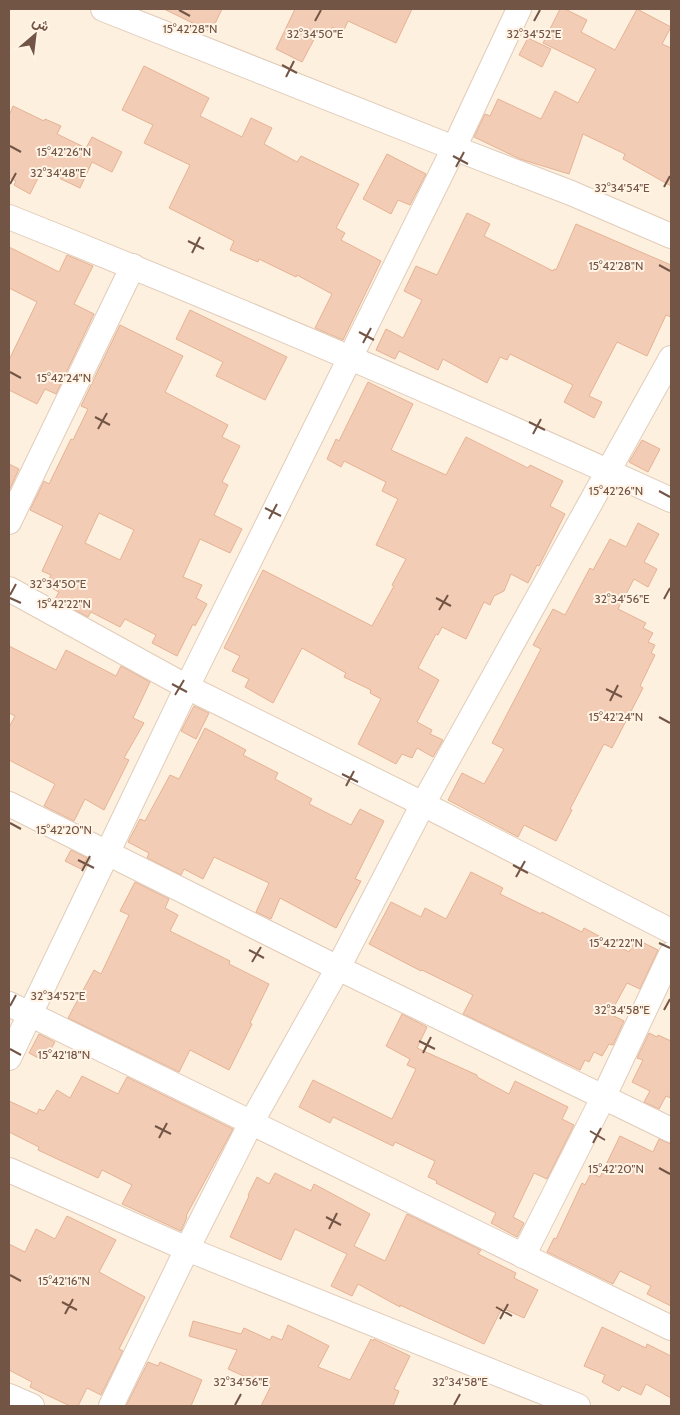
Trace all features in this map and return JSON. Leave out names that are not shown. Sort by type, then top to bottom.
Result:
[{"type":"street","points":[[103,9],[572,193],[671,236]]},
{"type":"street","points":[[9,1058],[187,687],[454,148],[519,9]]},
{"type":"street","points":[[9,217],[133,266],[351,357],[671,500]]},
{"type":"street","points":[[9,522],[133,266]]},
{"type":"street","points":[[111,1406],[187,1249],[252,1123],[338,968],[423,804],[671,358]]},
{"type":"street","points":[[9,589],[187,687],[423,804],[671,931]]},
{"type":"street","points":[[9,804],[338,968],[671,1130]]},
{"type":"street","points":[[523,1256],[604,1096],[671,954]]},
{"type":"street","points":[[9,1004],[671,1328]]},
{"type":"street","points":[[9,1170],[187,1249],[578,1406]]},
{"type":"street","points":[[9,1396],[32,1406]]},
{"type":"building","points":[[164,9],[222,9],[211,32]]},
{"type":"building","points":[[295,9],[412,9],[396,43],[348,21],[343,32],[332,27],[329,35],[319,30],[302,62],[276,49]]},
{"type":"building","points":[[560,9],[565,9],[587,20],[581,32],[615,50],[637,9],[671,27],[662,44],[671,48],[671,186],[623,159],[625,154],[583,134],[569,174],[520,159],[474,137],[485,114],[490,116],[498,99],[541,119],[555,91],[578,103],[596,69],[543,43]]},
{"type":"building","points":[[528,38],[551,49],[542,67],[519,55]]},
{"type":"building","points":[[144,66],[209,98],[200,116],[242,137],[251,118],[272,128],[264,144],[297,162],[301,156],[359,184],[336,228],[345,233],[341,240],[381,261],[343,340],[315,328],[332,294],[297,275],[296,277],[259,259],[258,262],[230,250],[234,241],[169,208],[190,165],[144,143],[153,125],[122,110]]},
{"type":"building","points":[[13,106],[44,121],[45,119],[61,126],[57,134],[86,148],[92,137],[122,152],[112,172],[92,162],[80,188],[42,170],[30,194],[14,185],[16,181],[9,178],[9,116]]},
{"type":"building","points":[[387,154],[426,174],[410,205],[398,200],[391,214],[363,199]]},
{"type":"building","points":[[467,213],[490,224],[484,236],[553,271],[554,269],[556,270],[576,224],[671,265],[671,317],[666,315],[647,356],[617,342],[589,396],[602,402],[594,418],[564,402],[573,385],[510,354],[507,360],[500,357],[487,383],[443,359],[438,370],[399,351],[395,359],[376,350],[386,329],[403,338],[422,300],[404,291],[416,266],[437,275]]},
{"type":"building","points":[[9,247],[59,272],[67,255],[93,266],[74,304],[94,314],[56,394],[45,389],[37,404],[9,390],[9,360],[37,302],[9,288]]},
{"type":"building","points":[[190,310],[287,357],[265,400],[216,376],[223,362],[176,339]]},
{"type":"building","points":[[120,325],[183,356],[165,392],[228,425],[222,437],[240,446],[222,482],[228,485],[214,515],[242,529],[230,553],[200,539],[183,577],[202,585],[196,598],[207,604],[195,626],[193,624],[177,656],[152,643],[156,635],[125,619],[120,627],[91,612],[88,617],[55,599],[59,592],[46,585],[51,575],[42,571],[63,526],[30,510],[44,481],[49,484],[71,439],[73,440],[88,409],[81,406]],"holes":[[[99,513],[134,530],[120,560],[85,543]]]},
{"type":"building","points":[[368,382],[413,404],[391,450],[446,475],[466,437],[528,468],[530,465],[563,481],[550,506],[565,514],[539,566],[537,565],[528,583],[511,574],[504,591],[494,596],[490,605],[484,602],[466,639],[442,627],[438,635],[436,634],[418,668],[439,680],[417,722],[432,730],[430,734],[443,740],[433,757],[417,748],[412,758],[402,754],[396,764],[358,744],[381,699],[370,693],[371,690],[344,677],[346,673],[302,648],[273,703],[245,687],[249,679],[232,671],[240,656],[224,648],[263,570],[372,626],[394,586],[392,585],[406,559],[376,545],[398,499],[382,491],[386,482],[344,461],[341,467],[327,459],[336,439],[339,441]]},
{"type":"building","points":[[642,440],[660,449],[648,472],[629,462]]},
{"type":"building","points":[[9,464],[19,469],[9,491]]},
{"type":"building","points":[[638,523],[659,534],[644,562],[657,569],[648,587],[634,579],[618,609],[646,623],[643,628],[653,633],[648,642],[655,645],[651,653],[655,655],[640,686],[643,688],[612,748],[604,744],[570,809],[572,810],[556,841],[524,825],[518,837],[448,800],[462,773],[484,784],[504,749],[492,743],[541,649],[533,645],[553,609],[565,615],[590,568],[593,570],[610,539],[626,547]]},
{"type":"building","points":[[9,646],[56,670],[66,650],[116,676],[121,666],[150,682],[133,718],[144,723],[124,758],[129,760],[104,810],[85,799],[74,821],[44,806],[55,784],[9,760],[9,727],[15,716],[9,713]]},
{"type":"building","points":[[194,706],[209,713],[196,739],[181,731]]},
{"type":"building","points":[[205,728],[246,750],[243,755],[278,773],[275,779],[312,799],[309,804],[351,825],[360,809],[384,821],[355,879],[361,881],[336,928],[280,898],[271,919],[256,912],[269,883],[214,857],[203,879],[184,869],[181,875],[147,858],[149,853],[128,842],[140,819],[145,821],[170,775],[179,779]]},
{"type":"building","points":[[71,850],[87,858],[81,869],[65,861]]},
{"type":"building","points":[[471,872],[503,888],[500,894],[582,932],[584,928],[629,952],[636,939],[658,950],[640,989],[627,983],[610,1014],[624,1021],[613,1045],[609,1044],[602,1056],[594,1052],[589,1062],[585,1060],[580,1070],[463,1014],[473,995],[369,944],[391,902],[421,917],[425,908],[446,919]]},
{"type":"building","points":[[135,882],[169,899],[165,908],[178,915],[170,931],[230,961],[229,964],[269,984],[229,1070],[190,1050],[179,1072],[68,1018],[94,970],[101,974],[129,915],[120,911]]},
{"type":"building","points":[[402,1014],[427,1027],[417,1048],[477,1075],[477,1077],[509,1094],[515,1081],[568,1107],[562,1119],[574,1125],[547,1179],[534,1173],[513,1217],[524,1223],[517,1237],[491,1223],[496,1213],[436,1183],[437,1181],[428,1177],[435,1161],[395,1142],[393,1146],[333,1117],[330,1123],[299,1107],[313,1080],[392,1119],[416,1069],[407,1065],[410,1059],[386,1046]]},
{"type":"building","points":[[649,1033],[671,1041],[671,1098],[666,1096],[659,1109],[644,1102],[650,1091],[632,1082],[643,1060],[637,1058]]},
{"type":"building","points":[[39,1034],[55,1042],[44,1061],[29,1053]]},
{"type":"building","points":[[82,1076],[118,1094],[127,1077],[233,1129],[186,1216],[181,1231],[122,1204],[132,1185],[102,1170],[98,1178],[38,1150],[39,1147],[9,1132],[9,1101],[37,1114],[39,1109],[44,1111],[57,1090],[70,1098]]},
{"type":"building","points":[[620,1136],[653,1152],[659,1139],[671,1144],[671,1306],[647,1294],[651,1286],[620,1271],[613,1284],[547,1252],[554,1238],[556,1239],[582,1183],[585,1185],[591,1173],[600,1177]]},
{"type":"building","points":[[275,1173],[311,1191],[314,1184],[370,1214],[354,1246],[385,1261],[407,1214],[481,1250],[478,1254],[516,1273],[514,1278],[538,1290],[524,1318],[502,1308],[484,1344],[400,1305],[400,1307],[358,1284],[352,1296],[331,1286],[347,1254],[295,1229],[281,1260],[230,1237],[257,1177],[269,1184]]},
{"type":"building","points":[[67,1216],[116,1240],[99,1272],[145,1297],[119,1349],[123,1351],[101,1395],[87,1388],[78,1406],[70,1406],[30,1387],[32,1382],[9,1370],[9,1244],[25,1252],[36,1229],[55,1239]]},
{"type":"building","points":[[193,1321],[241,1334],[244,1328],[270,1340],[272,1336],[282,1340],[288,1325],[329,1346],[318,1367],[350,1380],[371,1339],[410,1356],[394,1389],[399,1391],[393,1406],[261,1406],[270,1388],[228,1369],[237,1350],[189,1336]]},
{"type":"building","points":[[602,1327],[646,1348],[647,1344],[671,1356],[671,1398],[646,1384],[641,1395],[622,1386],[619,1391],[602,1382],[605,1375],[584,1366]]},
{"type":"building","points":[[148,1362],[158,1366],[160,1362],[202,1380],[191,1406],[126,1406]]}]
